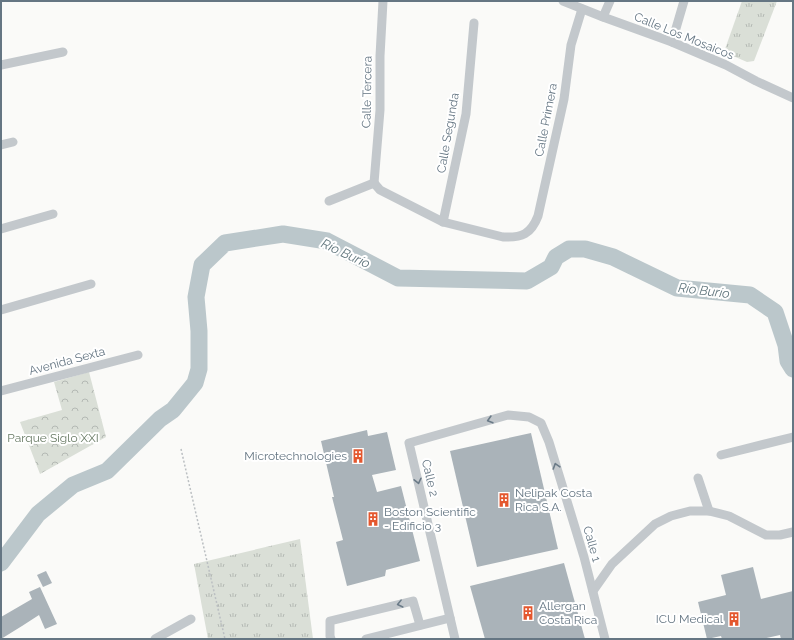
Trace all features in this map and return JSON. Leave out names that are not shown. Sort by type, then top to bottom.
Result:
[{"type":"street","name":"Calle Tercera","points":[[374,183],[380,110],[382,1]]},
{"type":"street","name":"Calle Los Mosaicos","points":[[563,1],[672,42],[726,65],[793,98]]},
{"type":"street","points":[[603,17],[610,1]]},
{"type":"street","points":[[672,42],[684,1]]},
{"type":"street","name":"Calle Primera","points":[[443,222],[503,237],[519,236],[532,229],[538,216],[564,99],[571,45],[582,9]]},
{"type":"street","name":"Calle Segunda","points":[[443,222],[466,114],[474,23]]},
{"type":"street","points":[[1,65],[62,52]]},
{"type":"street","points":[[1,145],[13,142]]},
{"type":"street","points":[[329,201],[374,183],[380,190],[443,222]]},
{"type":"street","points":[[1,229],[53,214]]},
{"type":"street","points":[[1,310],[91,284]]},
{"type":"street","name":"Avenida Sexta","points":[[1,391],[138,355]]},
{"type":"street","name":"Calle 2","points":[[455,639],[409,443],[508,415],[528,417]]},
{"type":"street","name":"Calle 1","points":[[528,417],[541,423],[549,442],[584,557],[605,639]]},
{"type":"street","points":[[721,455],[793,437]]},
{"type":"street","points":[[698,478],[709,512]]},
{"type":"street","points":[[593,591],[612,564],[654,524],[671,516],[690,511],[709,512],[729,516],[766,535],[780,535],[793,532]]},
{"type":"street","points":[[331,639],[330,621],[413,601],[420,625]]},
{"type":"street","points":[[366,639],[450,618]]},
{"type":"street","points":[[155,639],[191,620]]},
{"type":"path","points":[[181,449],[225,639]]},
{"type":"green space","points":[[742,1],[777,1],[754,61],[747,62],[724,52]]},
{"type":"green space","name":"Parque Siglo XXI","points":[[89,372],[106,437],[40,474],[20,422],[62,410],[54,382]]},
{"type":"green space","points":[[300,539],[313,639],[208,639],[194,564]]},
{"type":"building","name":"Boston Scientific - Edificio 3","points":[[367,430],[368,436],[387,432],[396,470],[372,475],[377,492],[401,486],[420,561],[386,570],[385,576],[347,586],[336,542],[343,540],[332,497],[334,497],[321,441]]},
{"type":"building","name":"Nelipak Costa Rica S.A.","points":[[531,433],[558,549],[477,567],[450,451]]},
{"type":"building","name":"Allergan Costa Rica","points":[[564,563],[585,639],[485,639],[470,586]]},
{"type":"building","name":"ICU Medical","points":[[753,567],[761,599],[793,591],[793,639],[781,639],[780,635],[762,639],[722,639],[721,636],[707,639],[698,602],[726,595],[721,575]]},
{"type":"building","points":[[46,571],[52,583],[43,587],[37,575]]},
{"type":"building","points":[[40,587],[57,624],[45,629],[39,615],[1,639],[1,617],[32,599],[29,592]]},
{"type":"waterway","name":"Río Burío","points":[[1,563],[38,514],[73,485],[107,471],[160,419],[173,410],[195,383],[199,369],[199,331],[196,297],[202,265],[225,243],[283,234],[327,241],[398,278],[527,281],[551,267],[556,257],[569,249],[585,249],[613,257],[677,288],[750,295],[775,312],[786,345],[788,361],[793,369]]},
{"type":"place","name":"Microtechnologies","points":[[358,456]]},
{"type":"place","name":"Nelipak Costa Rica S.A.","points":[[504,500]]},
{"type":"place","name":"Boston Scientific - Edificio 3","points":[[373,519]]},
{"type":"place","name":"Allergan Costa Rica","points":[[528,613]]},
{"type":"place","name":"ICU Medical","points":[[734,619]]}]
